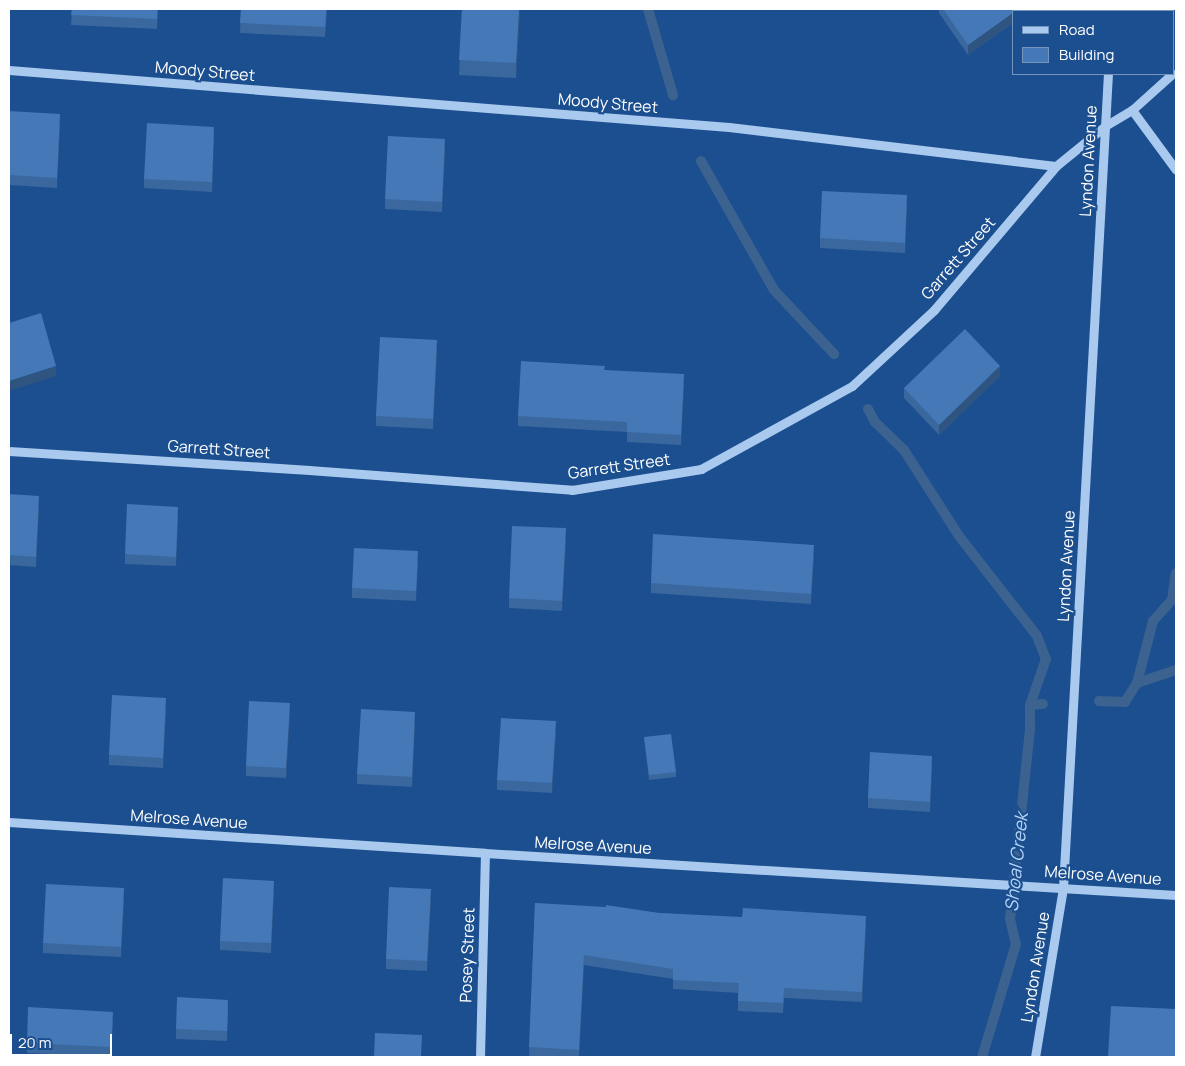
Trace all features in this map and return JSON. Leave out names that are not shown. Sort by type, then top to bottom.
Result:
[{"type":"street","name":"Moody Street","points":[[9,70],[729,127],[1056,166]]},
{"type":"street","name":"Lyndon Avenue","points":[[1035,1057],[1063,888],[1108,75]]},
{"type":"street","points":[[1056,166],[1106,126],[1132,110],[1171,75]]},
{"type":"street","points":[[1132,110],[1176,170]]},
{"type":"street","name":"Garrett Street","points":[[9,450],[572,490],[701,469],[852,386],[934,310],[1056,166]]},
{"type":"street","name":"Melrose Avenue","points":[[9,822],[485,854],[1176,895]]},
{"type":"street","name":"Posey Street","points":[[480,1057],[485,854]]},
{"type":"building","points":[[72,9],[157,9],[157,19],[71,15]]},
{"type":"building","points":[[241,9],[326,9],[325,27],[240,23]]},
{"type":"building","points":[[462,9],[519,9],[516,63],[459,60]]},
{"type":"building","points":[[943,9],[1017,10],[1012,10],[1012,14],[968,45]]},
{"type":"building","points":[[9,111],[60,114],[57,178],[9,175]]},
{"type":"building","points":[[147,123],[214,127],[212,182],[144,179]]},
{"type":"building","points":[[388,136],[445,139],[442,202],[385,199]]},
{"type":"building","points":[[822,191],[907,195],[905,243],[820,238]]},
{"type":"building","points":[[41,313],[56,366],[9,381],[9,323]]},
{"type":"building","points":[[965,329],[1000,366],[939,425],[904,388]]},
{"type":"building","points":[[380,337],[437,340],[433,419],[376,416]]},
{"type":"building","points":[[521,361],[605,366],[604,370],[684,374],[681,435],[627,432],[627,422],[518,416]]},
{"type":"building","points":[[9,494],[39,496],[36,557],[9,555]]},
{"type":"building","points":[[127,504],[178,507],[176,557],[125,554]]},
{"type":"building","points":[[512,526],[566,528],[562,601],[509,598]]},
{"type":"building","points":[[653,534],[814,545],[811,594],[651,583]]},
{"type":"building","points":[[354,548],[418,551],[416,591],[352,588]]},
{"type":"building","points":[[112,695],[166,698],[163,758],[109,755]]},
{"type":"building","points":[[249,701],[290,703],[286,768],[246,766]]},
{"type":"building","points":[[361,709],[415,712],[412,777],[357,774]]},
{"type":"building","points":[[501,718],[556,721],[552,783],[497,780]]},
{"type":"building","points":[[671,734],[676,772],[649,775],[644,737]]},
{"type":"building","points":[[870,752],[932,756],[930,802],[868,798]]},
{"type":"building","points":[[223,878],[274,881],[271,943],[220,941]]},
{"type":"building","points":[[46,884],[124,888],[121,947],[43,943]]},
{"type":"building","points":[[389,887],[431,889],[427,961],[386,959]]},
{"type":"building","points":[[535,903],[606,907],[606,905],[659,913],[742,917],[743,908],[866,916],[862,992],[784,988],[783,1003],[738,1001],[739,983],[673,980],[673,969],[584,955],[579,1050],[529,1047]]},
{"type":"building","points":[[177,997],[228,1000],[227,1031],[176,1029]]},
{"type":"building","points":[[1111,1006],[1176,1009],[1176,1057],[1108,1057]]},
{"type":"building","points":[[28,1007],[113,1012],[111,1047],[27,1043]]},
{"type":"building","points":[[375,1033],[422,1035],[421,1057],[374,1057]]},
{"type":"waterway","points":[[648,9],[673,95]]},
{"type":"waterway","points":[[701,161],[774,290],[834,354]]},
{"type":"waterway","name":"Shoal Creek","points":[[868,409],[875,422],[904,450],[959,536],[1037,636],[1046,659],[1030,705],[1030,729],[1010,919],[1016,944],[982,1057]]},
{"type":"waterway","points":[[1137,683],[1153,621],[1172,600],[1176,573]]},
{"type":"waterway","name":"Shoal Creek","points":[[1099,701],[1125,702],[1137,683],[1176,670]]},
{"type":"waterway","name":"Shoal Creek","points":[[1030,705],[1043,704]]}]
